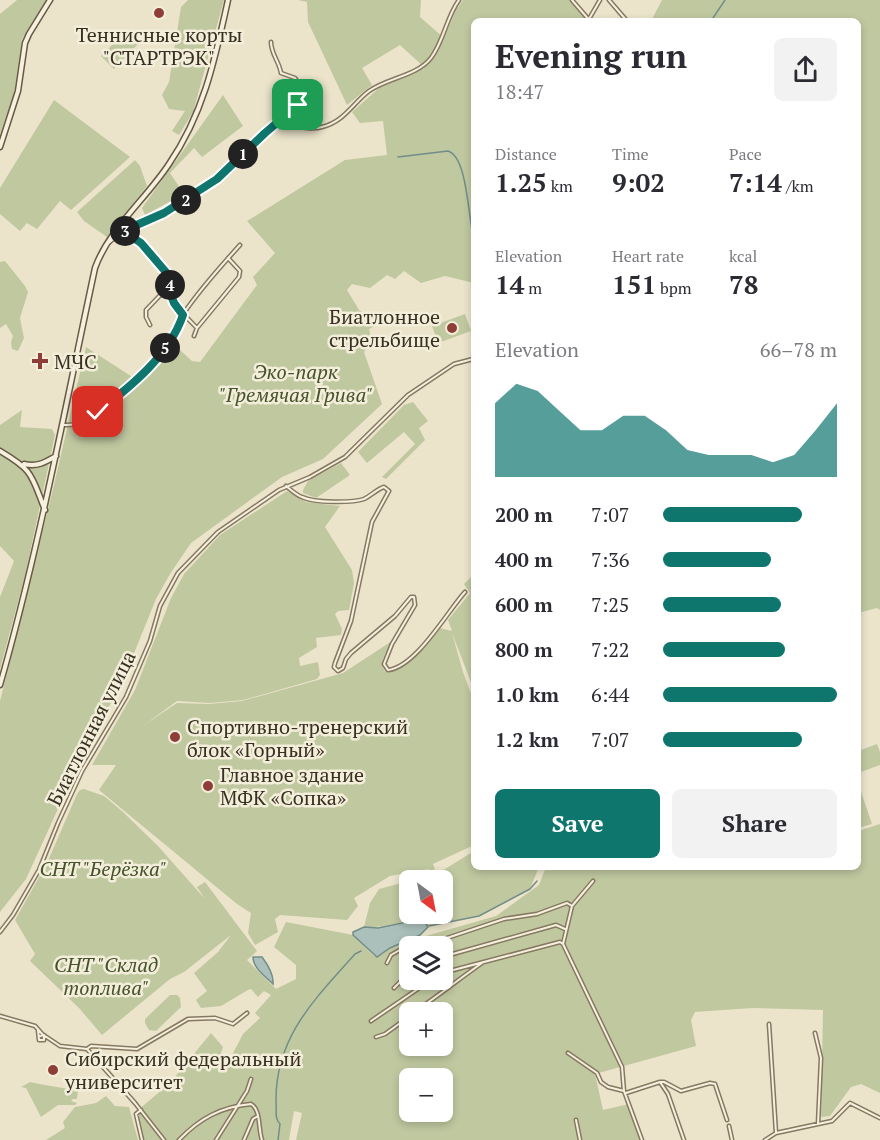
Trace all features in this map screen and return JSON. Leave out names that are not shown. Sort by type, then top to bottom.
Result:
[{"type":"main road","points":[[0,147],[18,91],[28,34],[50,0]]},
{"type":"main road","points":[[0,685],[45,510],[95,268],[105,246],[161,176],[202,104],[228,0]]},
{"type":"main road","points":[[0,451],[22,464],[31,473],[45,510]]},
{"type":"main road","points":[[22,464],[33,466],[41,464],[56,455]]},
{"type":"street","points":[[276,123],[324,127],[343,116],[370,90],[428,61],[438,47],[453,8],[459,0]]},
{"type":"street","points":[[572,0],[588,18]]},
{"type":"street","points":[[591,18],[600,0]]},
{"type":"street","points":[[609,0],[624,18]]},
{"type":"street","points":[[105,246],[123,231],[164,213],[212,183],[298,105],[299,84],[296,78],[281,73],[279,61],[271,50],[271,42]]},
{"type":"street","points":[[123,231],[141,243],[171,278],[168,287],[146,310],[146,317],[150,325]]},
{"type":"street","points":[[62,425],[77,424],[98,412],[117,398],[154,363],[178,328],[183,315],[240,245]]},
{"type":"street","points":[[195,336],[197,328],[239,277],[240,271],[228,258]]},
{"type":"street","points":[[168,287],[174,303],[197,328]]},
{"type":"street","name":"Биатлонная улица","points":[[0,932],[13,915],[39,870],[82,771],[126,697],[150,641],[160,606],[178,573],[218,532],[286,486],[310,477],[345,457],[408,395],[454,364],[471,360]]},
{"type":"street","points":[[286,486],[310,500],[349,502],[366,498],[380,487],[384,486],[389,490],[372,522],[351,621],[334,663],[336,670],[341,670],[351,653],[395,616],[411,597],[414,597],[416,605],[392,644],[384,664],[388,670],[396,668],[433,634],[465,592]]},
{"type":"street","points":[[593,881],[572,906],[563,944],[622,1068],[625,1092],[642,1140]]},
{"type":"street","points":[[387,963],[391,955],[405,947],[444,939],[504,919],[537,914],[567,903],[572,906]]},
{"type":"street","points":[[453,954],[556,925],[566,929]]},
{"type":"street","points":[[453,970],[560,942],[563,944]]},
{"type":"street","points":[[430,1002],[484,962]]},
{"type":"street","points":[[394,988],[399,983]]},
{"type":"street","points":[[370,1021],[416,990]]},
{"type":"street","points":[[0,1016],[35,1026],[43,1036],[60,1046],[87,1049],[91,1046],[137,1049],[188,1018],[215,1018],[233,1024],[247,1013]]},
{"type":"street","points":[[376,1037],[385,1034],[399,1024]]},
{"type":"street","points":[[769,1024],[776,1133]]},
{"type":"street","points":[[815,1033],[821,1058],[818,1124]]},
{"type":"street","points":[[87,1049],[141,1110],[164,1140]]},
{"type":"street","points":[[568,1053],[597,1073],[601,1082],[608,1087],[625,1092],[660,1082],[681,1091],[710,1083],[715,1084],[727,1120]]},
{"type":"street","points":[[216,1140],[247,1091],[251,1079]]},
{"type":"street","points":[[660,1082],[668,1094],[684,1140]]},
{"type":"street","points":[[765,1140],[776,1133],[833,1120],[850,1103],[880,1118]]},
{"type":"street","points":[[179,1140],[208,1115],[237,1105],[252,1104],[256,1107],[258,1130],[262,1140]]},
{"type":"street","points":[[141,1110],[136,1114],[142,1140]]},
{"type":"street","points":[[244,1140],[253,1119],[258,1116]]},
{"type":"street","points":[[576,1120],[580,1140]]},
{"type":"street","points":[[729,1126],[732,1140]]},
{"type":"green space","points":[[17,0],[46,0],[22,39],[14,94],[0,134],[0,14]]},
{"type":"green space","points":[[188,0],[224,0],[193,112],[179,135],[172,131],[185,111],[169,109],[162,95],[169,82],[181,7]]},
{"type":"green space","name":"Эко-парк \"Гремячая Грива\"","points":[[298,0],[421,0],[420,17],[444,38],[463,0],[570,0],[586,18],[471,18],[471,282],[445,276],[421,283],[404,271],[395,279],[387,275],[370,288],[352,284],[347,290],[359,310],[377,325],[369,329],[372,341],[364,352],[382,404],[323,459],[282,477],[191,543],[156,599],[124,678],[78,765],[26,879],[0,912],[0,701],[86,347],[137,380],[157,362],[171,342],[192,361],[200,362],[257,285],[253,277],[275,253],[247,221],[345,160],[387,155],[383,121],[360,123],[352,112],[379,88],[425,68],[400,45],[362,68],[372,85],[347,105],[308,22],[307,2]]},
{"type":"green space","points":[[662,0],[880,0],[880,610],[877,608],[861,612],[861,18],[653,18]]},
{"type":"green space","points":[[125,32],[138,44],[114,69],[101,56]]},
{"type":"green space","points":[[223,95],[243,126],[202,157],[194,148],[170,173],[184,194],[145,215],[142,208]]},
{"type":"green space","points":[[54,100],[130,157],[71,210],[60,201],[37,229],[27,223],[20,231],[0,214],[0,188]]},
{"type":"green space","points":[[135,160],[140,166],[147,186],[107,237],[84,221],[77,212]]},
{"type":"green space","points":[[5,261],[28,292],[20,318],[24,338],[18,351],[12,349],[13,336],[6,324],[0,328],[0,262]]},
{"type":"green space","name":"Биатлонное стрельбище","points":[[465,314],[471,331],[438,343],[432,326]]},
{"type":"green space","points":[[413,402],[428,421],[419,428],[425,440],[386,479],[382,477],[415,444],[404,432],[367,463],[358,452],[404,405]]},
{"type":"green space","points":[[22,410],[20,427],[52,429],[55,435],[25,576],[0,669],[0,597],[14,561],[0,546],[0,425]]},
{"type":"green space","points":[[341,463],[350,475],[316,498],[303,493],[308,481]]},
{"type":"green space","points":[[287,491],[306,502],[340,506],[325,527],[352,570],[354,583],[349,610],[338,611],[335,614],[342,629],[341,635],[316,638],[317,647],[299,658],[300,666],[318,662],[320,675],[317,679],[243,700],[210,703],[177,701],[144,725],[177,703],[209,704],[242,701],[343,673],[392,641],[382,665],[386,672],[393,671],[408,662],[440,628],[452,631],[448,620],[470,593],[464,584],[471,577],[471,682],[452,633],[471,694],[471,846],[433,864],[435,869],[432,870],[399,870],[399,874],[390,876],[354,898],[358,906],[347,920],[280,915],[275,919],[278,932],[255,945],[248,933],[251,913],[237,904],[99,790],[116,765],[92,765],[135,690],[171,598],[184,574],[220,535]]},
{"type":"green space","points":[[877,744],[880,752],[880,765],[861,772],[861,750]]},
{"type":"green space","points":[[84,789],[104,796],[123,812],[158,846],[205,899],[197,887],[205,882],[257,951],[247,960],[276,989],[296,979],[296,965],[274,947],[286,922],[353,935],[374,956],[379,956],[399,943],[399,990],[453,990],[453,936],[426,936],[496,916],[539,885],[545,870],[861,870],[861,830],[880,824],[880,1093],[861,1084],[851,1087],[830,1116],[821,1117],[823,1010],[753,1008],[695,1012],[691,1020],[696,1046],[595,1074],[603,1110],[629,1104],[640,1140],[296,1140],[302,1113],[294,1111],[289,1140],[140,1140],[135,1114],[137,1111],[170,1083],[211,1033],[223,1047],[219,1059],[228,1063],[243,1034],[260,1018],[255,1013],[271,995],[264,991],[258,997],[251,989],[221,1006],[201,1008],[196,1000],[207,991],[194,973],[218,952],[231,935],[184,972],[170,979],[102,1035],[79,1008],[30,961],[35,954],[15,920],[47,863],[77,794]]},
{"type":"green space","points":[[861,792],[872,824],[861,827]]},
{"type":"green space","points":[[471,853],[471,870],[538,870],[530,889],[479,916],[453,921],[453,870],[443,870]]},
{"type":"green space","points":[[399,884],[399,923],[364,927],[370,903],[379,889]]},
{"type":"green space","points":[[170,995],[177,995],[180,998],[181,1007],[156,1031],[149,1030],[145,1019]]},
{"type":"green space","points":[[30,1082],[78,1091],[77,1099],[71,1101],[77,1103],[58,1105],[41,1117],[26,1088],[21,1087]]},
{"type":"green space","points":[[106,1096],[115,1106],[129,1107],[138,1140],[46,1140],[65,1128],[63,1122],[75,1107],[96,1103]]},
{"type":"water","points":[[399,924],[426,924],[428,927],[418,936],[399,936],[399,944],[377,957],[353,935],[353,932],[364,927],[378,928]]},
{"type":"water","points":[[253,957],[262,957],[273,977],[273,984],[257,968]]},
{"type":"waterway","points":[[713,18],[725,0]]},
{"type":"waterway","points":[[398,157],[448,151],[455,156],[463,176],[471,223]]},
{"type":"waterway","points":[[429,926],[479,916],[530,889],[537,881]]},
{"type":"waterway","points":[[278,1140],[280,1124],[276,1114],[277,1079],[290,1038],[312,1003],[355,954],[361,951]]},
{"type":"place","name":"Теннисные корты \"СТАРТРЭК\"","points":[[159,13]]},
{"type":"place","name":"Биатлонное стрельбище","points":[[452,328]]},
{"type":"place","name":"МЧС","points":[[40,361]]},
{"type":"place","name":"Спортивно-тренерский блок «Горный»","points":[[175,737]]},
{"type":"place","name":"Главное здание МФК «Сопка»","points":[[208,786]]},
{"type":"place","name":"Сибирский федеральный университет","points":[[53,1070]]},
{"type":"route","points":[[98,412],[117,398],[154,363],[170,342],[183,315],[174,303],[168,287],[171,278],[141,243],[123,231],[164,213],[217,179],[298,105]]},
{"type":"park label","name":"СНТ \"Берёзка\"","points":[[103,868]]},
{"type":"park label","name":"СНТ \"Склад топлива\"","points":[[106,976]]}]
